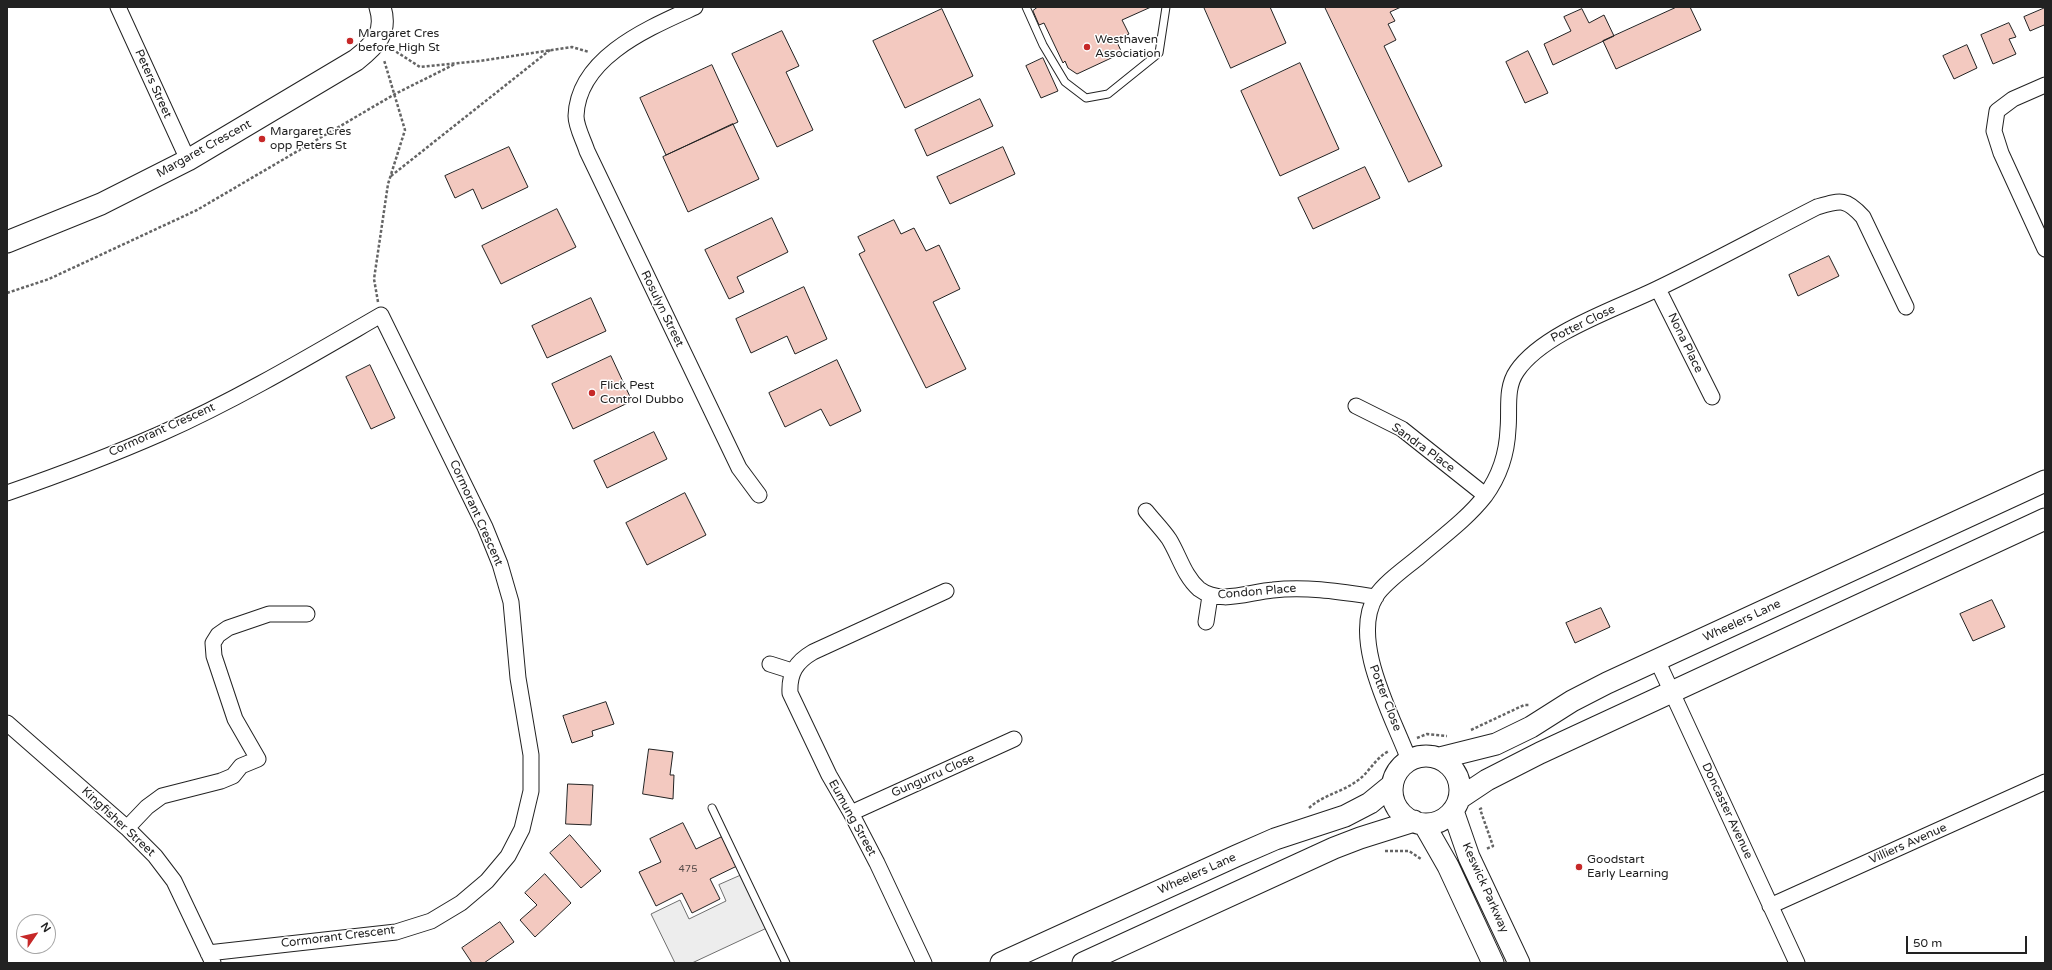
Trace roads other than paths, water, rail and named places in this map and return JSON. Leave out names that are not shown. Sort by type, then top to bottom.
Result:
[{"type":"main road","name":"Margaret Crescent","points":[[7,242],[101,204],[188,160],[356,60],[380,34],[384,17],[380,7]]},
{"type":"main road","name":"Wheelers Lane","points":[[1440,758],[1496,744],[1531,727],[1572,701],[1657,660],[2045,481]]},
{"type":"main road","points":[[1083,963],[1334,848],[1366,836],[1419,823],[1435,823],[1445,818],[1456,805],[1512,766],[2045,520]]},
{"type":"main road","points":[[1419,823],[1404,816],[1397,807],[1393,797],[1392,785],[1395,775],[1401,766],[1409,760],[1419,756],[1430,755],[1440,758],[1455,770],[1461,788],[1456,805]]},
{"type":"main road","name":"Wheelers Lane","points":[[1001,963],[1242,853],[1275,839],[1345,816],[1370,803],[1392,785]]},
{"type":"main road","name":"Keswick Parkway","points":[[1456,805],[1470,857],[1519,963]]},
{"type":"main road","name":"Keswick Parkway","points":[[1419,823],[1448,866],[1492,963]]},
{"type":"street","name":"Peters Street","points":[[118,7],[188,160]]},
{"type":"street","name":"Rosulyn Street","points":[[695,7],[648,29],[627,41],[607,58],[589,77],[580,99],[576,117],[587,151],[739,468],[760,495]]},
{"type":"street","points":[[2045,85],[2013,99],[1997,111],[1994,131],[2001,153],[2045,249]]},
{"type":"street","name":"Potter Close","points":[[1409,760],[1372,666],[1367,641],[1369,618],[1376,597],[1393,579],[1469,514],[1485,495],[1498,474],[1506,449],[1509,392],[1516,372],[1528,358],[1560,334],[1658,289],[1818,207],[1838,201],[1852,205],[1863,217],[1906,307]]},
{"type":"street","name":"Nona Place","points":[[1658,289],[1712,397]]},
{"type":"street","name":"Cormorant Crescent","points":[[7,493],[51,478],[163,432],[270,379],[381,315],[485,527],[500,564],[511,602],[523,718],[531,755],[531,791],[522,829],[508,856],[487,881],[461,903],[431,921],[396,932],[211,958]]},
{"type":"street","name":"Sandra Place","points":[[1356,406],[1402,429],[1485,495]]},
{"type":"street","name":"Condon Place","points":[[1146,511],[1169,539],[1187,574],[1198,588],[1210,596],[1228,597],[1294,588],[1317,589],[1376,597]]},
{"type":"street","points":[[770,664],[792,672],[801,659],[813,652],[946,591]]},
{"type":"street","name":"Condon Place","points":[[1206,622],[1210,596]]},
{"type":"street","points":[[127,828],[147,807],[162,796],[221,781],[233,776],[241,766],[258,760],[235,719],[214,656],[213,643],[218,635],[228,628],[269,614],[307,614]]},
{"type":"street","name":"Doncaster Avenue","points":[[1657,660],[1797,963]]},
{"type":"street","name":"Eumung Street","points":[[792,672],[790,693],[829,775],[851,813],[924,963]]},
{"type":"street","name":"Kingfisher Street","points":[[7,723],[127,828],[155,856],[174,881],[211,958]]},
{"type":"street","name":"Gungurru Close","points":[[851,813],[1014,739]]},
{"type":"street","name":"Villiers Avenue","points":[[1770,906],[2045,782]]},
{"type":"lane","points":[[1026,7],[1043,45],[1065,82],[1086,98],[1108,94],[1159,53],[1166,7]]},
{"type":"lane","points":[[712,808],[786,963]]},
{"type":"place","name":"Margaret Cres before High St","points":[[350,41]]},
{"type":"place","name":"Westhaven Association","points":[[1087,47]]},
{"type":"place","name":"Margaret Cres opp Peters St","points":[[262,139]]},
{"type":"place","name":"Flick Pest Control Dubbo","points":[[592,393]]},
{"type":"place","name":"Goodstart Early Learning","points":[[1579,867]]}]
